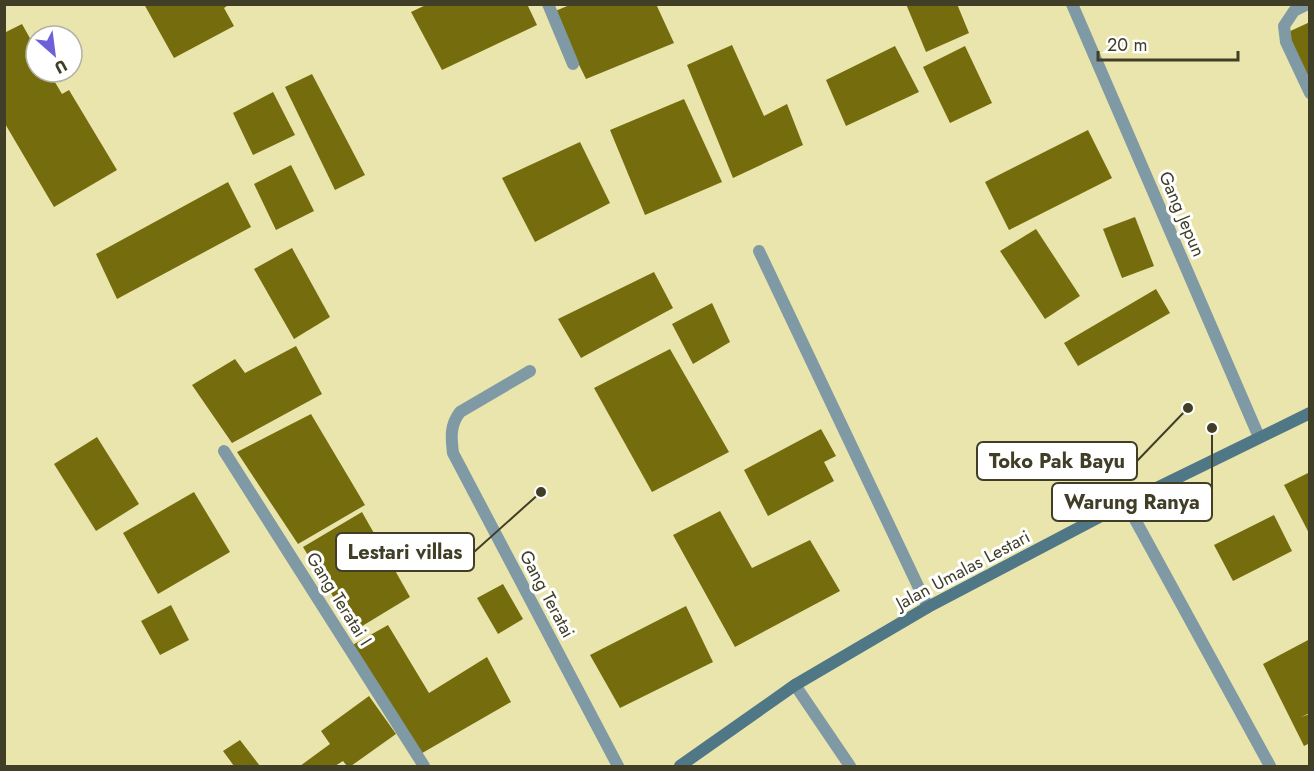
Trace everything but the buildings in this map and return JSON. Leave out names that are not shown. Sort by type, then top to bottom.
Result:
[{"type":"street","points":[[548,4],[573,64]]},
{"type":"street","name":"Gang Jepun","points":[[1072,4],[1259,437]]},
{"type":"street","points":[[1308,4],[1294,11],[1284,26],[1286,42],[1310,93]]},
{"type":"street","points":[[759,251],[928,607]]},
{"type":"street","name":"Gang Teratai","points":[[530,370],[460,412],[453,421],[451,431],[453,453],[618,766]]},
{"type":"street","name":"Jalan Umalas Lestari","points":[[680,766],[795,685],[928,607],[1126,503],[1310,413]]},
{"type":"street","name":"Gang Teratai I","points":[[224,451],[424,766]]},
{"type":"street","points":[[1126,503],[1270,766]]},
{"type":"street","points":[[795,685],[850,766]]},
{"type":"place","name":"Toko Pak Bayu","points":[[1188,408]]},
{"type":"place","name":"Warung Ranya","points":[[1212,428]]},
{"type":"place","name":"Lestari villas","points":[[541,492]]}]
